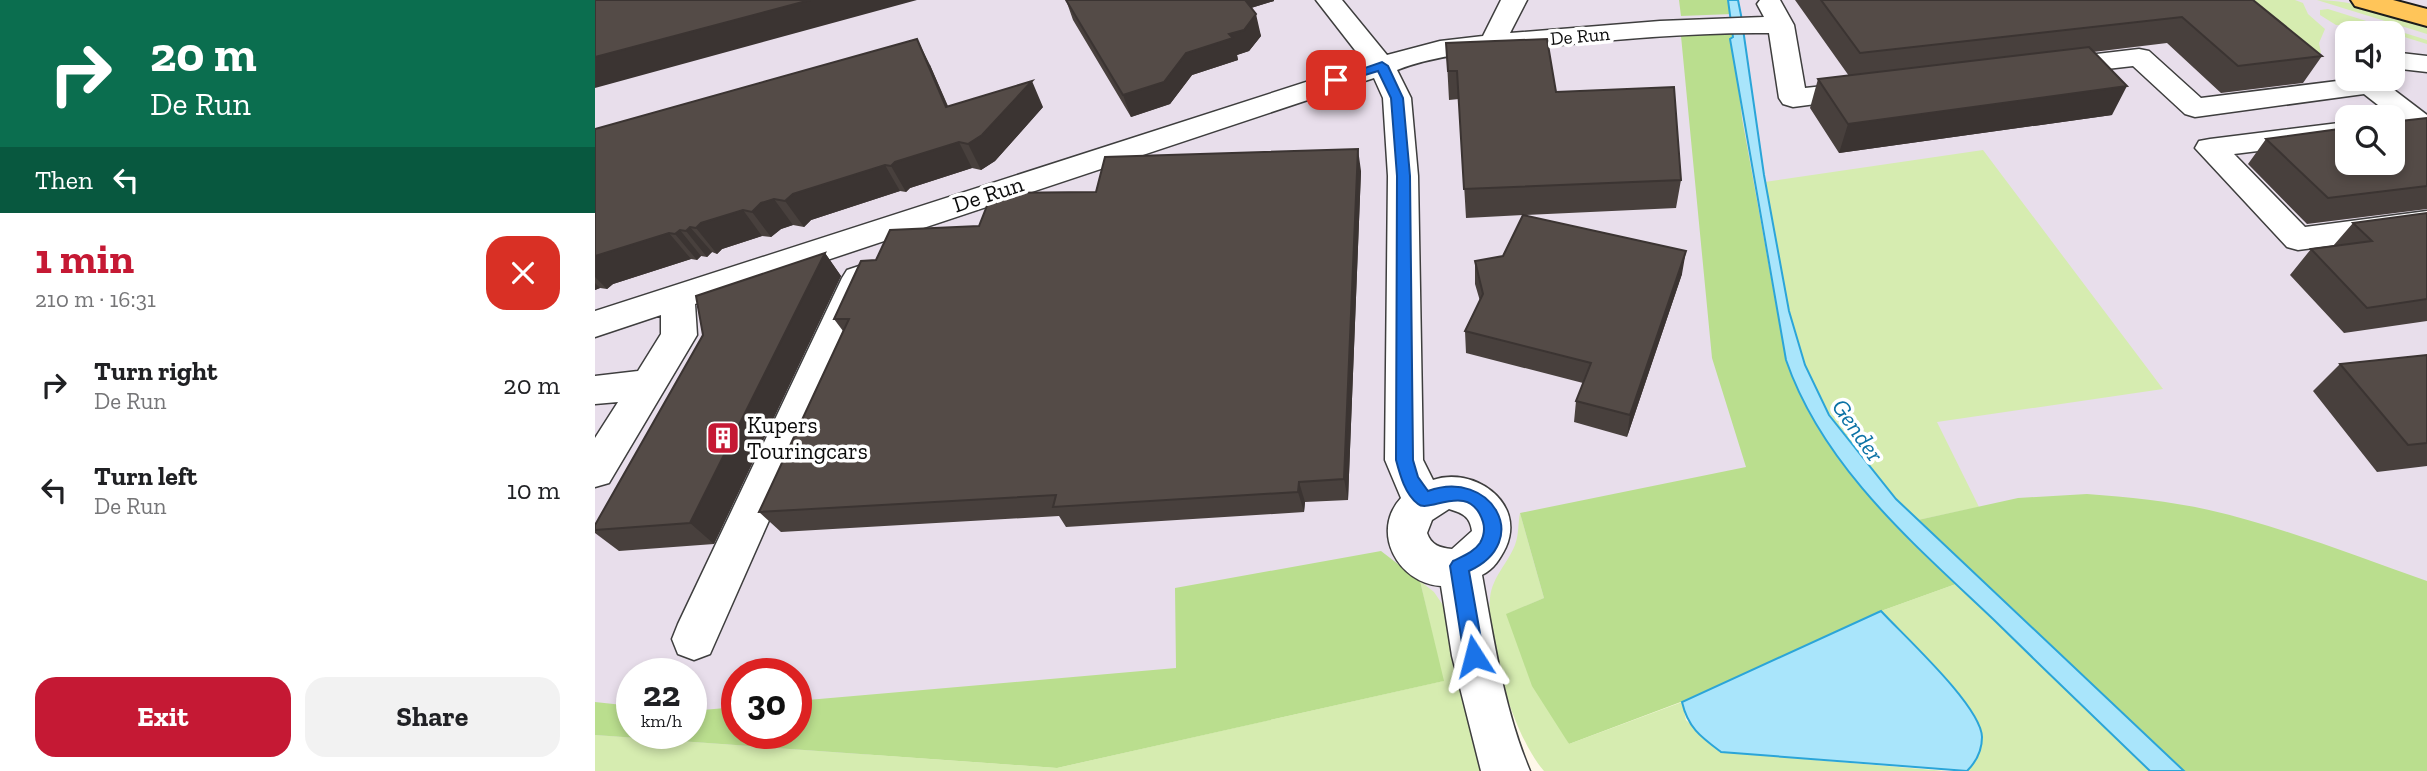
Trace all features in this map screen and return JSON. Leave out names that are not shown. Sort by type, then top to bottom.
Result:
[{"type":"main road","points":[[2367,0],[2427,18]]},
{"type":"street","points":[[1329,0],[1382,66],[1397,98],[1403,176],[1404,460],[1411,480],[1425,500]]},
{"type":"street","points":[[1492,44],[1514,0]]},
{"type":"street","points":[[1768,0],[1781,25],[1793,98],[1893,86]]},
{"type":"street","name":"De Run","points":[[595,324],[1382,66],[1413,53],[1722,23],[1781,25]]},
{"type":"street","points":[[2030,70],[2139,57],[2195,108],[2335,87]]},
{"type":"street","points":[[2405,61],[2427,64]]},
{"type":"street","points":[[2335,132],[2210,148],[2298,239],[2427,222]]},
{"type":"street","points":[[694,639],[882,229]]},
{"type":"street","points":[[595,471],[679,335],[678,297]]},
{"type":"street","points":[[595,390],[649,384]]},
{"type":"street","points":[[1447,492],[1470,495],[1487,509],[1494,529],[1489,545],[1477,559],[1459,566],[1439,567],[1421,559],[1410,546],[1406,529],[1412,513],[1425,500],[1447,492]]},
{"type":"street","points":[[1459,566],[1474,656],[1499,758],[1506,771]]},
{"type":"lane","points":[[2382,91],[2398,105]]},
{"type":"lane","points":[[2405,111],[2417,122],[2405,123]]},
{"type":"shaded area","points":[[595,0],[2427,0],[2427,597],[2090,505],[787,771],[595,752]]},
{"type":"green space","points":[[1679,0],[1728,0],[1732,14],[1681,16]]},
{"type":"green space","points":[[2225,0],[2295,0],[2303,3],[2308,14],[2325,29],[2319,43],[2321,53],[2309,52],[2265,9]]},
{"type":"green space","points":[[2317,0],[2359,5],[2387,13],[2427,26],[2427,34],[2405,27],[2405,21],[2385,21]]},
{"type":"green space","points":[[2328,9],[2366,21],[2335,21],[2335,24],[2320,15],[2320,10]]},
{"type":"green space","points":[[2405,33],[2427,40],[2427,44],[2405,37]]},
{"type":"green space","points":[[1733,34],[1742,118],[1786,360],[1902,530],[1956,584],[1881,611],[1694,697],[1569,744],[1532,686],[1506,614],[1544,598],[1520,513],[1746,467],[1712,358],[1681,36]]},
{"type":"green space","points":[[1983,150],[2163,389],[1937,422],[1979,507],[1918,520],[1884,486],[1853,448],[1826,408],[1805,365],[1791,320],[1765,182]]},
{"type":"green space","points":[[2087,494],[2164,502],[2237,517],[2319,542],[2427,581],[2427,771],[2184,771],[1918,520],[2018,498]]},
{"type":"green space","points":[[1520,513],[1544,598],[1507,614],[1569,744],[1682,702],[1686,720],[1721,752],[1946,771],[1544,771],[1533,756],[1513,714],[1492,639],[1491,590],[1515,545]]},
{"type":"green space","points":[[1381,551],[1420,581],[1444,681],[1057,768],[791,749],[812,749],[812,700],[1176,668],[1175,588]]},
{"type":"green space","points":[[1420,581],[1434,592],[1451,617],[1480,771],[595,771],[595,735],[616,736],[616,749],[707,749],[707,743],[721,744],[721,749],[791,749],[1057,768],[1443,681]]},
{"type":"green space","points":[[1956,584],[2150,771],[1967,771],[1976,760],[1981,747],[1982,737],[1978,723],[1969,707],[1940,671],[1881,611]]},
{"type":"green space","points":[[595,702],[616,704],[616,736],[595,735]]},
{"type":"green space","points":[[721,708],[721,744],[707,743],[707,710]]},
{"type":"water","points":[[1728,0],[1738,0],[1741,15],[1764,175],[1789,311],[1805,365],[1829,415],[1896,499],[2184,771],[2150,771],[1902,532],[1873,501],[1823,435],[1802,399],[1786,360],[1730,39],[1733,37]]},
{"type":"water","points":[[1881,611],[1956,690],[1978,724],[1982,737],[1981,747],[1976,760],[1967,771],[1721,752],[1701,736],[1688,719],[1682,702]]},
{"type":"building","points":[[595,0],[810,0],[595,57]]},
{"type":"building","points":[[1066,0],[1245,0],[1256,14],[1244,30],[1229,34],[1233,38],[1186,53],[1164,82],[1123,95]]},
{"type":"building","points":[[1821,0],[2253,0],[2322,56],[2238,66],[2182,17],[1860,53]]},
{"type":"building","points":[[917,39],[946,107],[1032,81],[982,135],[968,144],[959,142],[895,162],[891,166],[885,165],[793,194],[785,201],[774,199],[761,203],[752,212],[743,210],[701,223],[696,228],[690,227],[686,231],[669,233],[595,256],[595,129]]},
{"type":"building","points":[[1547,39],[1556,92],[1674,87],[1681,180],[1464,189],[1457,71],[1448,71],[1446,43]]},
{"type":"building","points":[[2089,47],[2127,86],[1848,124],[1818,79]]},
{"type":"building","points":[[2427,118],[2427,186],[2328,198],[2266,139],[2335,130],[2335,175],[2405,175],[2405,121]]},
{"type":"building","points":[[1358,149],[1344,479],[1299,482],[1298,492],[1053,507],[1056,495],[759,512],[849,319],[834,319],[861,261],[876,260],[890,230],[979,226],[992,193],[1096,192],[1105,157]]},
{"type":"building","points":[[2427,213],[2427,299],[2367,308],[2311,249],[2372,241],[2353,223]]},
{"type":"building","points":[[1523,215],[1686,251],[1630,415],[1576,401],[1591,363],[1465,331],[1483,294],[1475,261],[1503,256]]},
{"type":"building","points":[[825,253],[690,523],[595,530],[595,525],[703,335],[696,296]]},
{"type":"building","points":[[2427,355],[2427,443],[2408,445],[2340,364]]},
{"type":"place","name":"Kupers Touringcars","points":[[723,438]]},
{"type":"route","points":[[1336,80],[1382,66],[1397,98],[1403,176],[1404,460],[1411,480],[1425,500],[1447,492],[1470,495],[1487,509],[1494,529],[1489,545],[1477,559],[1459,566],[1474,656]]},
{"type":"water label","name":"Gender","points":[[1858,430]]}]
